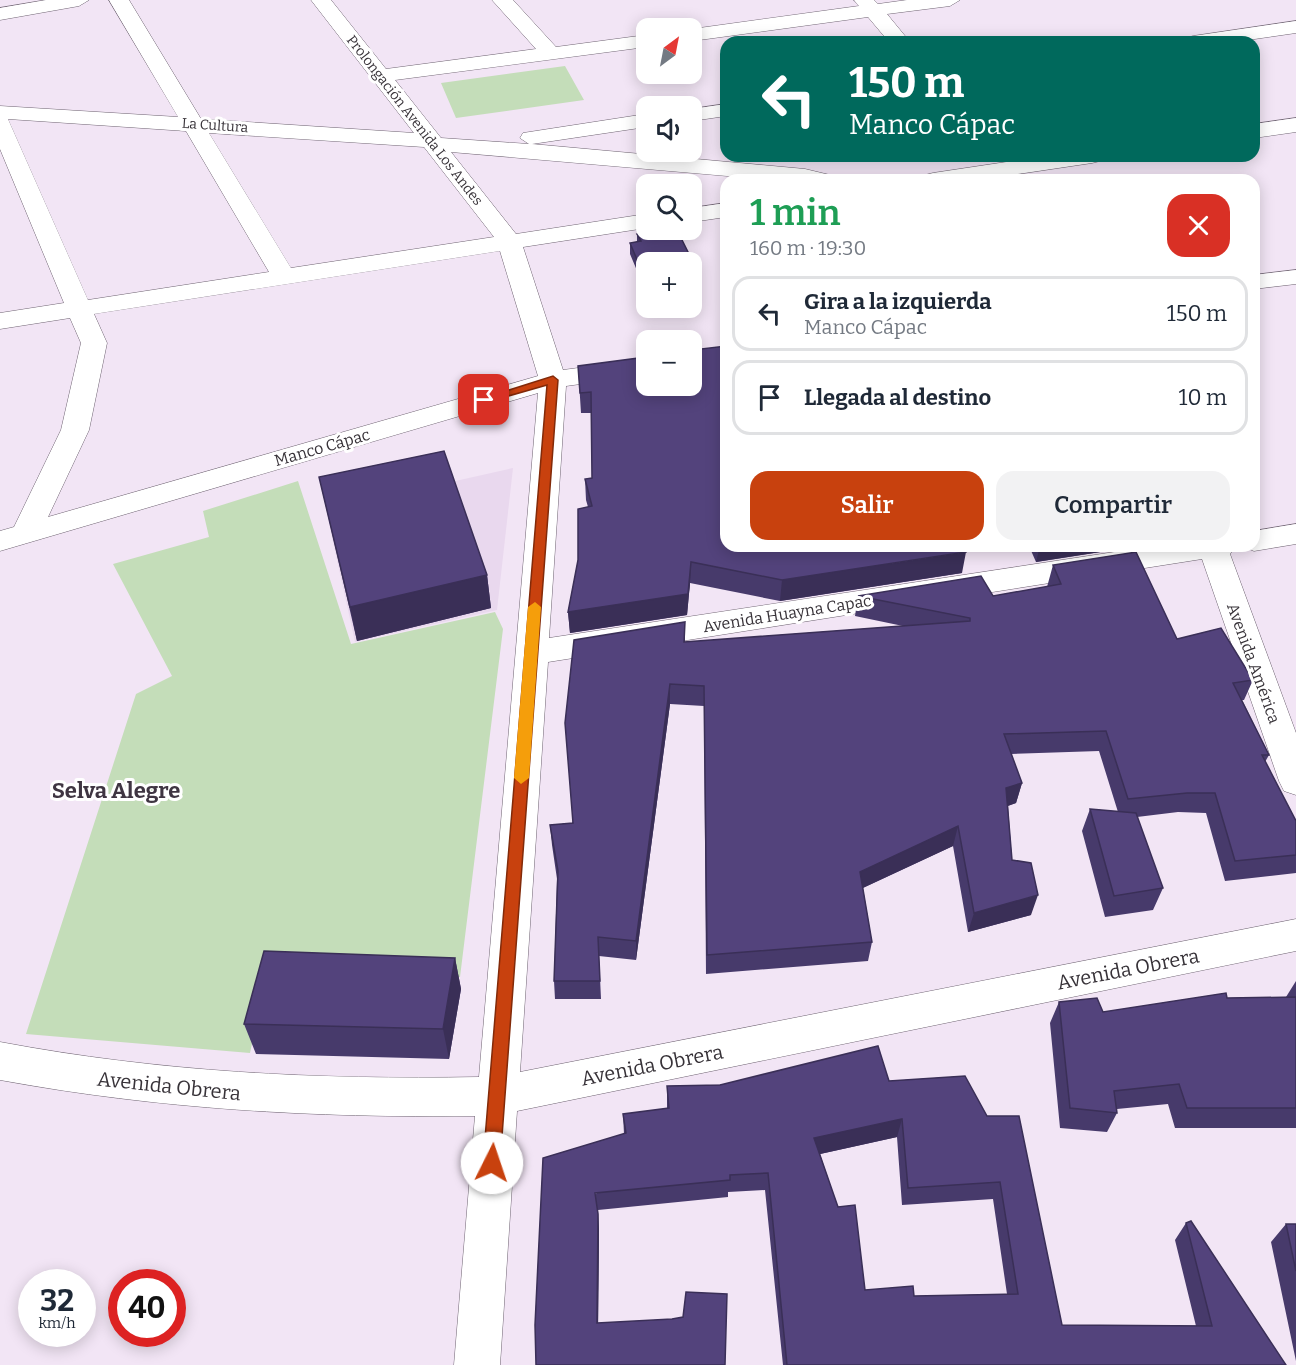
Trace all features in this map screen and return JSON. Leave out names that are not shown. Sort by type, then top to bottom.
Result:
[{"type":"street","points":[[0,14],[79,0]]},
{"type":"street","points":[[119,0],[284,277]]},
{"type":"street","name":"Prolongación Avenida Los Andes","points":[[321,0],[509,241]]},
{"type":"street","points":[[501,0],[551,53]]},
{"type":"street","points":[[702,33],[869,5],[950,0]]},
{"type":"street","points":[[869,5],[895,36]]},
{"type":"street","points":[[1234,36],[1296,27]]},
{"type":"street","points":[[381,76],[636,42]]},
{"type":"street","points":[[702,114],[720,111]]},
{"type":"street","name":"La Cultura","points":[[0,112],[193,123],[476,146]]},
{"type":"street","points":[[476,146],[636,122]]},
{"type":"street","points":[[0,123],[94,343],[75,430],[13,537]]},
{"type":"street","points":[[1260,130],[1296,125]]},
{"type":"street","points":[[476,146],[783,174]]},
{"type":"street","points":[[971,174],[1050,162]]},
{"type":"street","points":[[702,214],[720,211]]},
{"type":"street","points":[[0,321],[636,222]]},
{"type":"street","points":[[477,1365],[553,380],[509,241]]},
{"type":"street","points":[[1260,281],[1296,277]]},
{"type":"street","name":"Manco Cápac","points":[[13,537],[553,380],[636,368]]},
{"type":"street","points":[[1260,540],[1296,534]]},
{"type":"street","name":"Avenida Huayna Capac","points":[[531,653],[1177,552]]},
{"type":"street","name":"Avenida América","points":[[1217,552],[1296,781]]},
{"type":"street","name":"Avenida Obrera","points":[[0,1061],[59,1074],[253,1095],[380,1099],[496,1096],[1296,935]]},
{"type":"shaded area","points":[[513,468],[497,610],[355,642],[326,510]]},
{"type":"green space","points":[[565,66],[584,100],[456,118],[441,83]]},
{"type":"green space","points":[[298,481],[351,644],[495,612],[503,629],[460,977],[268,967],[250,1053],[26,1034],[136,694],[172,676],[113,564],[209,537],[203,511]]},
{"type":"building","points":[[682,240],[688,252],[636,252],[636,257],[630,243]]},
{"type":"building","points":[[720,347],[720,552],[966,552],[782,580],[691,562],[688,594],[568,612],[578,560],[578,509],[592,506],[585,479],[592,478],[591,392],[580,393],[578,366],[636,358],[636,396],[702,396],[702,349]]},
{"type":"building","points":[[444,451],[487,575],[350,607],[319,477]]},
{"type":"building","points":[[1136,552],[1177,639],[1221,628],[1253,680],[1233,683],[1269,755],[1262,755],[1296,821],[1296,855],[1235,861],[1215,793],[1187,793],[1128,799],[1106,731],[1004,734],[1022,783],[1006,788],[1012,860],[1031,863],[1038,895],[974,913],[958,826],[860,872],[872,942],[707,955],[704,686],[670,684],[636,941],[598,937],[600,981],[554,981],[558,871],[550,825],[573,823],[565,723],[574,640],[685,622],[684,642],[970,621],[970,618],[858,596],[981,576],[993,596],[1061,584],[1053,565]]},
{"type":"building","points":[[1090,809],[1136,813],[1163,888],[1114,896]]},
{"type":"building","points":[[264,951],[455,958],[443,1029],[244,1024]]},
{"type":"building","points":[[1226,993],[1227,998],[1296,997],[1296,1108],[1187,1108],[1179,1084],[1114,1091],[1117,1113],[1070,1108],[1059,1002],[1097,998],[1103,1012]]},
{"type":"building","points":[[878,1046],[889,1081],[965,1076],[987,1116],[1019,1116],[1062,1325],[1212,1326],[1186,1223],[1191,1221],[1286,1365],[787,1365],[768,1173],[730,1175],[730,1180],[595,1193],[598,1214],[597,1323],[683,1317],[686,1292],[727,1294],[725,1365],[536,1365],[535,1325],[543,1158],[626,1133],[623,1114],[669,1108],[667,1086],[720,1085]],"holes":[[[902,1119],[908,1188],[1000,1182],[1018,1294],[914,1296],[913,1286],[865,1290],[855,1205],[838,1207],[814,1138]]]},
{"type":"building","points":[[1286,1224],[1296,1224],[1296,1271]]},
{"type":"slow traffic","points":[[521,778],[535,607]]},
{"type":"district","name":"Selva Alegre","points":[[116,790]]},
{"type":"route","points":[[484,400],[553,380],[492,1163]]}]
